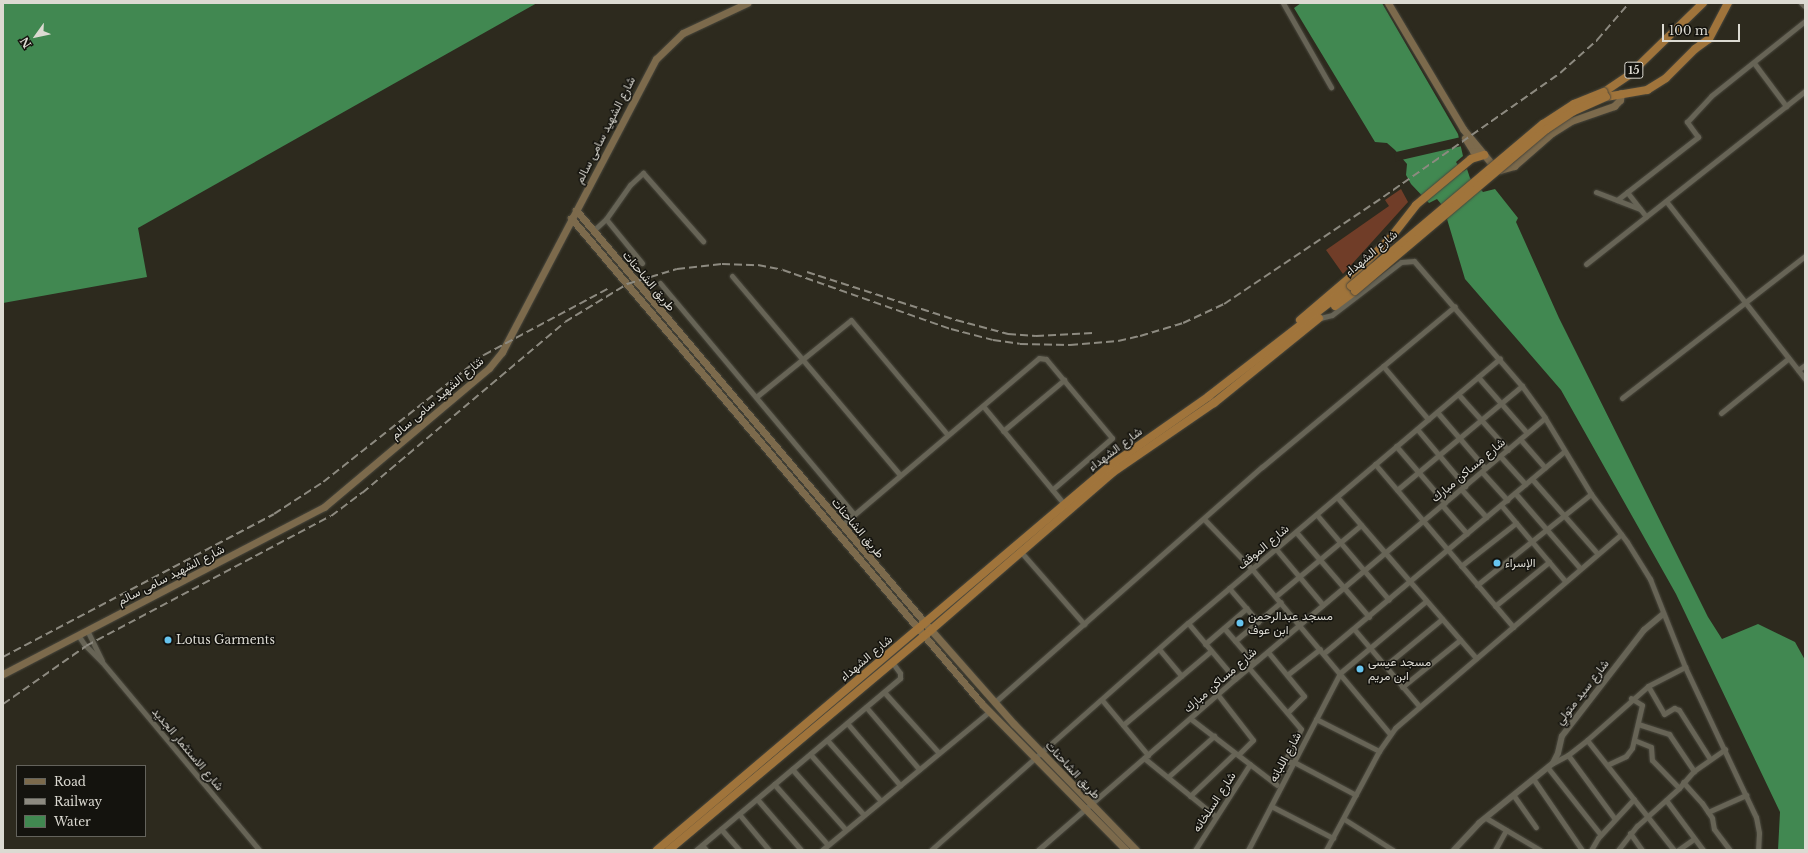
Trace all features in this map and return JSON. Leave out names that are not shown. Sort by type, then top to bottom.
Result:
[{"type":"highway","name":"15","points":[[1605,94],[1629,75],[1703,3]]},
{"type":"highway","name":"15","points":[[1605,94],[1647,90],[1666,78],[1695,49],[1709,39],[1728,3]]},
{"type":"highway","name":"شارع الشهداء","points":[[657,850],[920,633],[1021,552],[1112,473],[1214,403],[1320,318],[1353,288],[1547,129],[1574,111],[1605,94]]},
{"type":"highway","points":[[1468,161],[1472,150]]},
{"type":"highway","points":[[1281,341],[1298,322],[1377,252],[1416,205],[1468,161],[1482,153]]},
{"type":"highway","name":"شارع الشهداء","points":[[928,627],[1065,505],[1122,457],[1209,396],[1353,288]]},
{"type":"highway","name":"شارع الشهداء","points":[[669,850],[828,710],[892,662],[920,633]]},
{"type":"main road","name":"شارع الشهيد سامى سالم","points":[[3,674],[306,518],[363,477],[496,361],[656,59],[684,34],[747,3]]},
{"type":"main road","points":[[1388,3],[1463,130],[1472,150],[1482,153]]},
{"type":"main road","points":[[1463,130],[1496,168],[1505,170],[1510,168],[1560,128],[1577,119],[1614,106],[1620,100],[1621,93]]},
{"type":"main road","name":"طريق الشاحنات","points":[[576,210],[928,627],[1003,711],[1039,756],[1126,850]]},
{"type":"main road","name":"طريق الشاحنات","points":[[571,218],[920,633],[1007,731],[1039,756]]},
{"type":"main road","points":[[723,398],[724,394],[729,392]]},
{"type":"main road","points":[[804,495],[810,488]]},
{"type":"main road","points":[[821,516],[827,508]]},
{"type":"main road","points":[[995,718],[1000,718],[1003,711]]},
{"type":"main road","points":[[1007,731],[1009,726],[1014,724]]},
{"type":"main road","name":"طريق الشاحنات","points":[[1088,808],[1136,850]]},
{"type":"street","points":[[1283,3],[1331,87]]},
{"type":"street","points":[[1802,3],[1805,6]]},
{"type":"street","points":[[1617,200],[1698,137],[1687,122],[1711,96],[1805,21]]},
{"type":"street","points":[[1754,63],[1786,106]]},
{"type":"street","points":[[1586,264],[1805,91]]},
{"type":"street","points":[[593,231],[606,219],[630,185],[641,174],[645,173],[703,241]]},
{"type":"street","points":[[1596,192],[1640,209]]},
{"type":"street","points":[[1627,192],[1646,216]]},
{"type":"street","points":[[1666,201],[1805,379]]},
{"type":"street","points":[[606,219],[642,263]]},
{"type":"street","points":[[1622,398],[1805,256]]},
{"type":"street","points":[[1320,318],[1332,315],[1398,264],[1407,260],[1419,265],[1500,358],[1545,418],[1591,494],[1622,534],[1650,580],[1685,667],[1725,749],[1758,823],[1758,850]]},
{"type":"street","points":[[732,276],[900,475]]},
{"type":"street","points":[[660,283],[854,514]]},
{"type":"street","points":[[995,702],[1204,519],[1454,306]]},
{"type":"street","points":[[756,397],[851,320],[948,435]]},
{"type":"street","points":[[842,525],[1040,358],[1046,359],[1112,438],[1052,490]]},
{"type":"street","name":"شارع الموقف","points":[[931,850],[1159,649],[1500,358]]},
{"type":"street","points":[[1721,413],[1789,358]]},
{"type":"street","points":[[1798,370],[1805,365]]},
{"type":"street","points":[[1383,366],[1428,419]]},
{"type":"street","points":[[1478,377],[1527,433]]},
{"type":"street","points":[[1003,430],[1064,380]]},
{"type":"street","points":[[1397,490],[1522,386]]},
{"type":"street","points":[[1458,394],[1508,450]]},
{"type":"street","points":[[983,406],[1065,505]]},
{"type":"street","points":[[1436,412],[1459,438],[1507,500]]},
{"type":"street","name":"شارع مساكن مبارك","points":[[1038,850],[1191,719],[1235,679],[1545,418]]},
{"type":"street","points":[[1417,429],[1439,455],[1486,518]]},
{"type":"street","points":[[1520,439],[1545,468]]},
{"type":"street","points":[[1396,446],[1467,534]]},
{"type":"street","points":[[1287,675],[1369,617],[1565,451]]},
{"type":"street","points":[[1500,456],[1525,484]]},
{"type":"street","points":[[1375,464],[1513,627]]},
{"type":"street","points":[[1532,479],[1597,553]]},
{"type":"street","points":[[1515,493],[1547,528],[1580,568]]},
{"type":"street","points":[[1478,585],[1591,494]]},
{"type":"street","points":[[1338,497],[1385,554],[1476,658]]},
{"type":"street","points":[[1501,505],[1565,581]]},
{"type":"street","points":[[1317,514],[1389,600]]},
{"type":"street","points":[[1204,519],[1276,596],[1390,734]]},
{"type":"street","points":[[1461,566],[1516,523]]},
{"type":"street","points":[[1276,596],[1298,576],[1361,525]]},
{"type":"street","points":[[1296,532],[1369,617]]},
{"type":"street","points":[[1326,850],[1344,819],[1379,751],[1390,734],[1419,706],[1513,627],[1597,553],[1622,534]]},
{"type":"street","points":[[1276,550],[1323,606]]},
{"type":"street","points":[[1021,552],[1084,624]]},
{"type":"street","points":[[1495,606],[1549,562]]},
{"type":"street","points":[[1230,588],[1258,622]]},
{"type":"street","points":[[1340,673],[1369,647],[1426,601]]},
{"type":"street","points":[[1235,641],[1281,602]]},
{"type":"street","points":[[1205,644],[1247,608]]},
{"type":"street","name":"شارع سيد متولي","points":[[1553,764],[1558,753],[1562,736],[1644,630],[1663,614]]},
{"type":"street","points":[[1385,666],[1442,619]]},
{"type":"street","points":[[1188,624],[1235,679]]},
{"type":"street","points":[[1224,628],[1254,663]]},
{"type":"street","points":[[1354,629],[1419,706]]},
{"type":"street","name":"شارع الاستثمار الجديد","points":[[87,630],[102,662]]},
{"type":"street","name":"شارع الاستثمار الجديد","points":[[78,635],[84,644],[102,662],[259,850]]},
{"type":"street","points":[[1402,687],[1460,640]]},
{"type":"street","points":[[1159,649],[1182,676]]},
{"type":"street","points":[[1123,725],[1211,651]]},
{"type":"street","points":[[1268,652],[1304,696],[1288,712]]},
{"type":"street","points":[[696,850],[900,678],[900,673],[892,662]]},
{"type":"street","points":[[1454,850],[1486,818],[1553,764],[1568,756],[1631,698],[1648,686],[1685,667]]},
{"type":"street","points":[[1249,668],[1300,724],[1301,731],[1274,783]]},
{"type":"street","name":"شارع اللبانه","points":[[1248,850],[1340,673]]},
{"type":"street","points":[[1648,686],[1664,714],[1674,708],[1679,710],[1710,759]]},
{"type":"street","points":[[884,692],[939,753]]},
{"type":"street","points":[[1190,796],[1252,740],[1218,695]]},
{"type":"street","points":[[1607,766],[1628,754],[1634,740],[1642,705],[1631,698]]},
{"type":"street","points":[[1102,700],[1123,725],[1146,757],[1215,816]]},
{"type":"street","points":[[866,707],[919,769]]},
{"type":"street","points":[[822,850],[989,712]]},
{"type":"street","points":[[1191,719],[1280,788]]},
{"type":"street","points":[[1316,719],[1379,751]]},
{"type":"street","points":[[847,723],[900,785]]},
{"type":"street","points":[[1638,724],[1669,734],[1694,771]]},
{"type":"street","points":[[1168,777],[1214,736]]},
{"type":"street","points":[[827,740],[881,801]]},
{"type":"street","points":[[1587,740],[1674,850]]},
{"type":"street","points":[[1634,740],[1651,746],[1652,760],[1679,788]]},
{"type":"street","points":[[1618,850],[1630,833],[1679,788],[1694,771],[1725,749]]},
{"type":"street","points":[[810,754],[864,815]]},
{"type":"street","points":[[1568,756],[1616,819]]},
{"type":"street","points":[[1285,762],[1294,762],[1356,795]]},
{"type":"street","name":"شارع السلخانه","points":[[1195,850],[1215,816],[1250,764]]},
{"type":"street","points":[[1548,768],[1601,835]]},
{"type":"street","points":[[792,769],[846,830]]},
{"type":"street","points":[[1534,780],[1582,850]]},
{"type":"street","points":[[1683,782],[1708,812],[1714,829],[1730,850]]},
{"type":"street","points":[[774,784],[828,845]]},
{"type":"street","points":[[1708,812],[1746,795]]},
{"type":"street","points":[[1514,796],[1536,827]]},
{"type":"street","points":[[757,799],[801,850]]},
{"type":"street","points":[[1591,850],[1601,835],[1634,799]]},
{"type":"street","points":[[1666,800],[1703,850]]},
{"type":"street","points":[[1271,806],[1333,838]]},
{"type":"street","points":[[739,814],[769,850]]},
{"type":"street","points":[[1486,818],[1540,850]]},
{"type":"street","points":[[1344,819],[1394,850]]},
{"type":"street","points":[[721,829],[739,850]]},
{"type":"street","points":[[1495,850],[1506,830]]},
{"type":"street","points":[[1630,833],[1642,850]]},
{"type":"street","points":[[1678,850],[1694,839]]},
{"type":"street","points":[[1381,850],[1384,844]]},
{"type":"street","points":[[702,845],[706,850]]},
{"type":"shaded area","points":[[1401,189],[1408,202],[1343,274],[1326,250],[1389,206],[1385,200]]},
{"type":"water","points":[[3,3],[537,3],[138,228],[147,277],[3,303]]},
{"type":"water","points":[[1301,3],[1382,3],[1458,134],[1463,156],[1456,162],[1462,172],[1467,169],[1470,178],[1483,192],[1495,189],[1518,218],[1516,222],[1559,318],[1708,617],[1722,639],[1758,624],[1795,642],[1805,660],[1805,850],[1778,850],[1780,812],[1676,594],[1561,390],[1465,279],[1447,219],[1450,215],[1437,199],[1429,203],[1411,184],[1406,175],[1407,164],[1395,150],[1387,143],[1375,142],[1294,8]]},
{"type":"pier","points":[[1461,137],[1463,146],[1396,161],[1394,153]]},
{"type":"railway","points":[[3,704],[86,646],[331,516],[362,493],[565,322],[627,284],[677,269],[722,264],[758,265],[783,270],[951,329],[993,340],[1020,344],[1070,345],[1118,341],[1140,336],[1183,323],[1224,304],[1383,197],[1560,73],[1597,40],[1629,3]]},
{"type":"railway","points":[[807,272],[956,320],[1008,334],[1036,336],[1093,333]]},
{"type":"railway","points":[[3,657],[274,514],[323,482],[484,355],[607,289]]},
{"type":"place","name":"الإسراء","points":[[1497,563]]},
{"type":"place","name":"مسجد عبدالرحمن ابن عوف","points":[[1240,623]]},
{"type":"place","name":"Lotus Garments","points":[[168,640]]},
{"type":"place","name":"مسجد عيسى ابن مريم","points":[[1360,669]]}]
